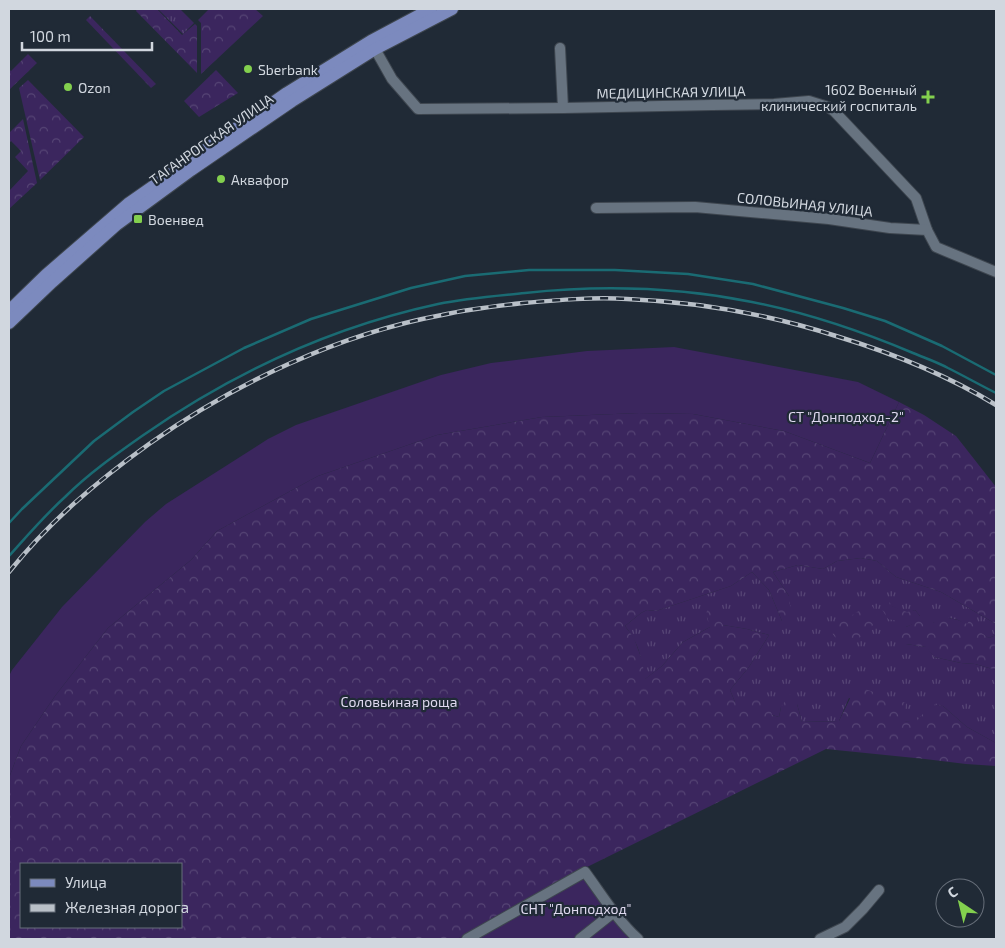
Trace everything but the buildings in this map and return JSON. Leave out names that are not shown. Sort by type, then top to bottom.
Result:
[{"type":"main road","name":"ТАГАНРОГСКАЯ УЛИЦА","points":[[9,311],[28,298],[134,211],[373,45],[431,9]]},
{"type":"main road","name":"ТАГАНРОГСКАЯ УЛИЦА","points":[[373,45],[452,9]]},
{"type":"main road","name":"ТАГАНРОГСКАЯ УЛИЦА","points":[[9,323],[28,298]]},
{"type":"street","name":"МЕДИЦИНСКАЯ УЛИЦА","points":[[373,45],[392,78],[418,109],[774,104],[809,101],[823,105],[834,111],[916,198],[926,230]]},
{"type":"street","points":[[560,48],[563,108]]},
{"type":"street","name":"СОЛОВЬИНАЯ УЛИЦА","points":[[596,208],[695,207],[829,219],[890,228],[926,230]]},
{"type":"street","points":[[926,230],[936,247],[996,272]]},
{"type":"street","points":[[466,939],[585,872],[629,931],[638,939]]},
{"type":"street","points":[[820,939],[845,927],[879,890]]},
{"type":"street","points":[[580,939],[614,912]]},
{"type":"green space","points":[[137,9],[157,9],[182,35],[195,24],[197,26],[197,73],[136,11]]},
{"type":"green space","points":[[158,9],[180,9],[194,23],[183,34]]},
{"type":"green space","points":[[209,9],[255,9],[263,16],[201,74],[201,23],[198,20]]},
{"type":"green space","points":[[90,16],[156,84],[151,88],[86,20]]},
{"type":"green space","points":[[28,54],[37,63],[9,90],[9,69],[11,71]]},
{"type":"green space","points":[[216,70],[238,93],[199,117],[184,101]]},
{"type":"green space","points":[[28,80],[84,137],[40,180],[19,88]]},
{"type":"green space","points":[[23,119],[37,183],[9,209],[9,191],[28,171],[15,157],[21,151],[11,141],[9,143],[9,133]]},
{"type":"green space","name":"СТ \"Донподход-2\"","points":[[674,347],[858,382],[899,402],[870,463],[784,431],[693,414],[639,413],[542,417],[437,435],[318,476],[217,531],[191,560],[108,628],[55,696],[21,746],[9,778],[9,676],[12,670],[62,607],[145,522],[166,504],[268,439],[296,425],[441,375],[491,363],[587,351]]},
{"type":"green space","name":"Соловьиная роща","points":[[899,402],[924,415],[956,436],[996,487],[996,624],[941,592],[896,577],[877,561],[861,558],[837,561],[823,569],[798,565],[773,572],[789,596],[792,620],[782,621],[769,590],[752,572],[731,586],[656,611],[647,610],[625,626],[634,638],[642,660],[645,679],[662,666],[683,642],[710,627],[706,613],[709,607],[714,607],[723,625],[769,635],[749,667],[730,690],[735,702],[767,695],[772,715],[779,717],[781,707],[790,694],[797,704],[802,722],[839,721],[856,686],[906,703],[904,721],[916,722],[931,704],[943,706],[967,727],[996,743],[996,766],[826,749],[585,868],[457,939],[9,939],[9,778],[21,746],[55,696],[108,628],[191,560],[217,531],[318,476],[437,435],[542,417],[639,413],[693,414],[784,431],[870,463]]},
{"type":"green space","points":[[861,558],[877,561],[896,577],[941,592],[996,624],[996,635],[989,638],[958,620],[949,618],[934,623],[920,616],[915,610],[907,613],[882,602],[913,624],[906,627],[906,644],[927,647],[934,657],[975,664],[996,670],[996,743],[967,727],[943,706],[931,705],[916,723],[904,721],[849,698],[839,721],[802,722],[797,704],[781,707],[779,717],[735,702],[730,690],[749,667],[769,635],[747,629],[723,625],[710,627],[683,642],[662,666],[644,680],[639,651],[634,639],[625,626],[641,613],[647,610],[656,611],[731,586],[752,572],[769,590],[782,621],[789,596],[773,572],[798,565],[823,569],[837,561]]},
{"type":"green space","points":[[888,600],[892,606],[907,612],[915,610],[920,616],[929,616],[934,623],[938,613],[943,611],[949,618],[967,624],[970,620],[977,620],[979,624],[977,630],[989,638],[996,635],[996,670],[975,664],[934,657],[926,647],[906,644],[895,636],[894,629],[912,624],[888,619],[881,608],[882,602]]},
{"type":"green space","points":[[868,605],[873,607],[878,618],[870,629],[858,639],[840,642],[833,635],[832,626]]},
{"type":"green space","name":"СНТ \"Донподход\"","points":[[585,868],[635,939],[457,939]]},
{"type":"waterway","points":[[9,523],[94,441],[164,391],[244,348],[311,319],[411,288],[465,276],[529,270],[615,270],[688,274],[753,284],[885,321],[942,346],[996,375]]},
{"type":"waterway","points":[[9,556],[50,511],[92,473],[142,436],[211,392],[283,355],[321,340],[398,314],[449,302],[553,290],[610,288],[667,290],[724,297],[814,317],[854,330],[940,364],[996,393]]},
{"type":"railway","points":[[9,572],[57,519],[92,488],[149,444],[217,401],[252,381],[327,348],[403,323],[462,311],[523,303],[601,298],[680,303],[733,310],[785,321],[878,350],[939,374],[996,405]]},
{"type":"place","name":"Sberbank","points":[[248,69]]},
{"type":"place","name":"Ozon","points":[[68,87]]},
{"type":"place","name":"1602 Военный клинический госпиталь","points":[[928,97]]},
{"type":"place","name":"Аквафор","points":[[221,179]]},
{"type":"place","name":"Военвед","points":[[138,219]]}]
